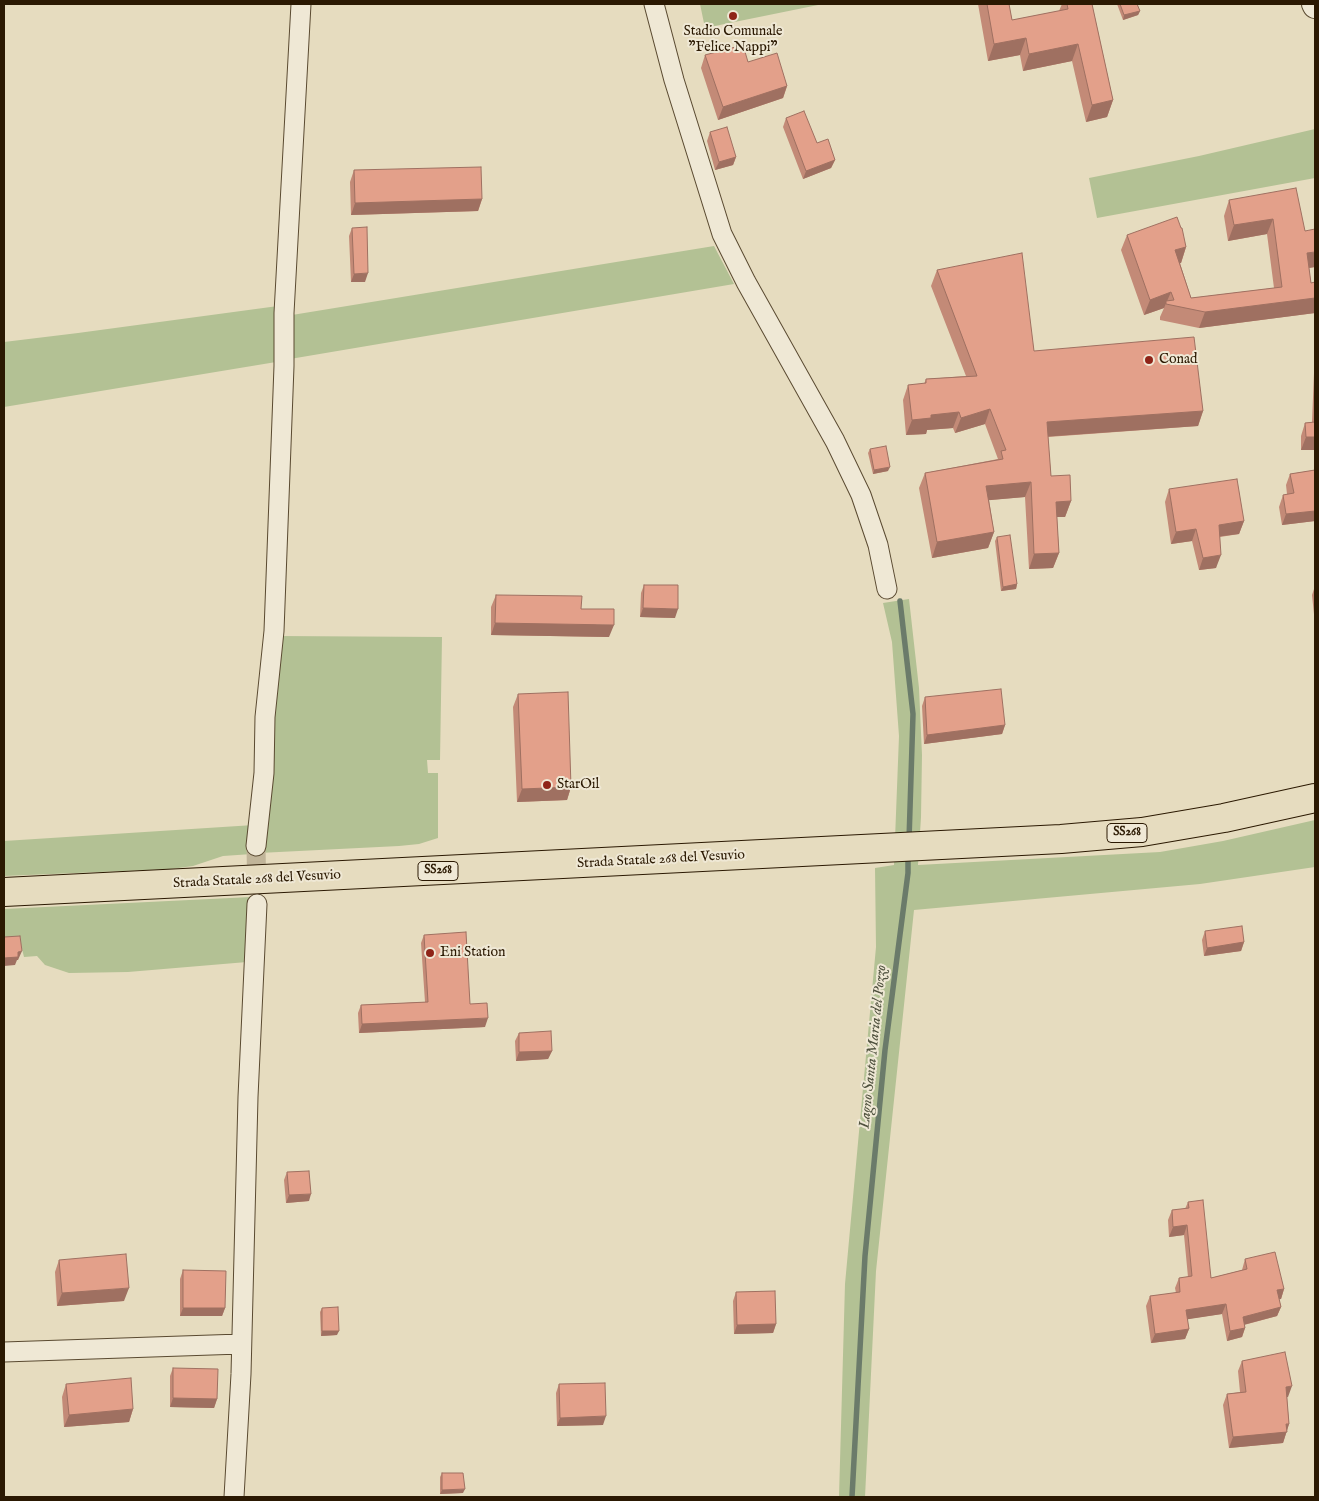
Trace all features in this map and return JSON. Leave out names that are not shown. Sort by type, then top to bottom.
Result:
[{"type":"highway","name":"Strada Statale 268 del Vesuvio","points":[[4,892],[1061,839],[1142,832],[1224,818],[1315,798]]},
{"type":"street","points":[[256,846],[264,773],[265,717],[274,631],[284,312],[301,4]]},
{"type":"street","points":[[654,4],[674,80],[722,234],[746,282],[835,441],[861,495],[878,545],[888,589]]},
{"type":"street","points":[[234,1497],[241,1344],[248,1097],[257,904]]},
{"type":"street","points":[[4,1352],[241,1344]]},
{"type":"green space","name":"Stadio Comunale \"Felice Nappi\"","points":[[700,4],[823,4],[705,28]]},
{"type":"green space","points":[[1315,129],[1315,178],[1097,218],[1089,178],[1199,156]]},
{"type":"green space","points":[[714,246],[734,284],[290,359],[292,315]]},
{"type":"green space","points":[[278,306],[276,362],[4,407],[4,342]]},
{"type":"green space","points":[[909,599],[919,688],[922,755],[918,865],[1160,852],[1223,841],[1315,820],[1315,867],[1200,884],[914,910],[876,1271],[865,1497],[839,1497],[845,1284],[876,947],[875,868],[894,865],[899,736],[892,642],[883,603]]},
{"type":"green space","points":[[277,636],[442,637],[440,760],[427,760],[428,773],[438,773],[438,838],[419,844],[399,846],[259,853]]},
{"type":"green space","points":[[254,825],[252,854],[223,856],[193,866],[171,869],[4,876],[4,841]]},
{"type":"green space","points":[[251,897],[250,959],[247,962],[128,972],[69,973],[45,965],[37,956],[24,957],[20,941],[4,942],[4,909]]},
{"type":"building","points":[[987,4],[1009,4],[1012,20],[1068,9],[1067,4],[1092,4],[1113,100],[1092,105],[1078,44],[1029,54],[1026,38],[994,44]]},
{"type":"building","points":[[1120,4],[1137,4],[1140,11],[1124,15]]},
{"type":"building","points":[[743,45],[748,62],[777,53],[787,86],[723,107],[705,55]]},
{"type":"building","points":[[804,111],[817,143],[828,139],[835,160],[806,171],[786,118]]},
{"type":"building","points":[[727,127],[736,157],[719,162],[710,132]]},
{"type":"building","points":[[481,167],[482,199],[355,203],[354,170]]},
{"type":"building","points":[[1296,188],[1305,231],[1315,229],[1315,252],[1307,253],[1311,283],[1315,282],[1315,298],[1205,312],[1166,304],[1166,301],[1174,300],[1171,292],[1150,300],[1127,235],[1177,217],[1182,228],[1186,247],[1175,250],[1191,298],[1282,287],[1273,219],[1234,225],[1229,200]]},
{"type":"building","points":[[367,227],[368,273],[354,274],[352,228]]},
{"type":"building","points":[[1022,253],[1034,351],[1194,337],[1203,411],[1047,422],[1051,476],[1070,475],[1071,501],[1056,502],[1059,553],[1034,554],[1031,482],[986,486],[994,532],[937,542],[925,473],[1003,459],[1001,451],[1006,450],[990,409],[961,418],[959,412],[931,415],[931,418],[912,420],[908,385],[926,383],[926,379],[977,376],[937,270]]},
{"type":"building","points":[[1315,422],[1315,437],[1306,437],[1305,423]]},
{"type":"building","points":[[886,446],[890,467],[874,470],[870,449]]},
{"type":"building","points":[[1315,470],[1315,511],[1286,514],[1283,495],[1294,493],[1290,474]]},
{"type":"building","points":[[1237,479],[1244,521],[1219,525],[1221,555],[1203,558],[1196,529],[1176,532],[1169,489]]},
{"type":"building","points":[[1010,535],[1017,584],[1003,587],[997,537]]},
{"type":"building","points":[[644,585],[678,585],[678,609],[643,608]]},
{"type":"building","points":[[496,595],[582,596],[581,609],[614,609],[614,625],[495,623]]},
{"type":"building","points":[[1001,689],[1005,725],[927,735],[925,697]]},
{"type":"building","points":[[568,692],[571,787],[522,789],[518,694]]},
{"type":"building","points":[[1242,926],[1244,942],[1207,948],[1205,931]]},
{"type":"building","points":[[466,932],[470,1004],[487,1003],[488,1018],[362,1024],[361,1005],[428,1002],[424,935]]},
{"type":"building","points":[[20,936],[22,951],[18,952],[18,957],[4,958],[4,937]]},
{"type":"building","points":[[551,1031],[552,1051],[519,1052],[519,1033]]},
{"type":"building","points":[[309,1171],[311,1194],[289,1195],[287,1172]]},
{"type":"building","points":[[1203,1200],[1211,1278],[1247,1269],[1245,1259],[1275,1252],[1284,1289],[1277,1290],[1281,1307],[1243,1317],[1245,1328],[1230,1331],[1226,1304],[1186,1310],[1189,1329],[1155,1334],[1150,1296],[1180,1292],[1179,1278],[1192,1276],[1187,1225],[1173,1227],[1172,1210],[1189,1208],[1188,1202]]},
{"type":"building","points":[[126,1254],[129,1288],[62,1293],[59,1260]]},
{"type":"building","points":[[183,1270],[226,1271],[225,1308],[183,1308]]},
{"type":"building","points":[[775,1291],[776,1324],[737,1325],[736,1292]]},
{"type":"building","points":[[338,1307],[339,1331],[322,1331],[322,1308]]},
{"type":"building","points":[[1285,1352],[1292,1386],[1286,1387],[1289,1424],[1286,1424],[1287,1432],[1233,1437],[1227,1394],[1246,1392],[1242,1361]]},
{"type":"building","points":[[173,1368],[218,1369],[217,1399],[173,1398]]},
{"type":"building","points":[[131,1378],[133,1409],[69,1415],[66,1384]]},
{"type":"building","points":[[605,1383],[606,1416],[560,1418],[559,1384]]},
{"type":"building","points":[[442,1473],[463,1473],[465,1489],[442,1490]]},
{"type":"waterway","name":"Lagno Santa Maria del Pozzo","points":[[900,601],[913,714],[909,840]]},
{"type":"waterway","name":"Lagno Santa Maria del Pozzo","points":[[852,1497],[865,1256],[885,1050],[908,873],[908,854]]},
{"type":"tunnel","points":[[256,846],[257,904]]},
{"type":"place","name":"Stadio Comunale \"Felice Nappi\"","points":[[733,16]]},
{"type":"place","name":"Conad","points":[[1149,360]]},
{"type":"place","name":"StarOil","points":[[547,785]]},
{"type":"place","name":"Eni Station","points":[[430,953]]}]
